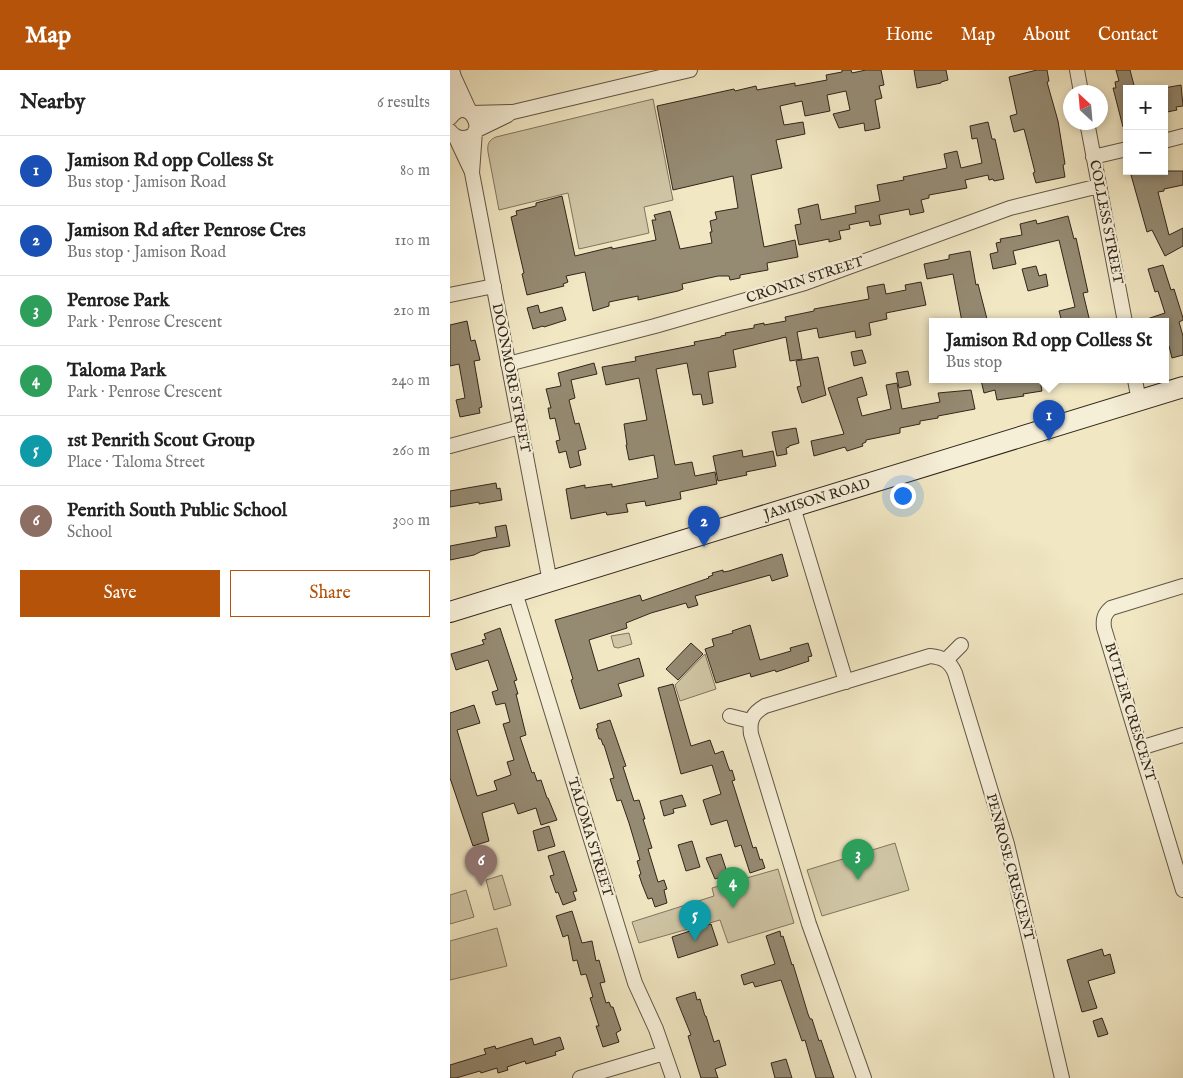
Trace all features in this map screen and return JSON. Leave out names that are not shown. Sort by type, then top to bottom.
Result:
[{"type":"main road","name":"JAMISON ROAD","points":[[450,612],[1183,387]]},
{"type":"street","points":[[450,117],[458,111],[466,110],[471,113],[513,112],[690,70]]},
{"type":"street","points":[[1077,70],[1080,85]]},
{"type":"street","points":[[453,73],[471,113]]},
{"type":"street","points":[[450,117],[453,73]]},
{"type":"street","points":[[453,135],[464,138],[472,135],[475,131],[513,112]]},
{"type":"street","name":"DOONMORE STREET","points":[[471,113],[477,123],[472,173],[550,582]]},
{"type":"street","name":"COLLESS STREET","points":[[1088,130],[1123,318]]},
{"type":"street","name":"DOONMORE STREET","points":[[453,135],[472,173]]},
{"type":"street","points":[[1168,140],[1183,136]]},
{"type":"street","points":[[1093,157],[1123,151]]},
{"type":"street","name":"CRONIN STREET","points":[[508,364],[655,326],[805,283],[1010,208],[1099,186]]},
{"type":"street","points":[[450,295],[494,286]]},
{"type":"street","points":[[1136,383],[1140,400]]},
{"type":"street","points":[[450,446],[520,427]]},
{"type":"street","points":[[793,508],[846,682]]},
{"type":"street","name":"BUTLER CRESCENT","points":[[1183,586],[1115,606],[1105,614],[1104,628],[1183,890]]},
{"type":"street","name":"TALOMA STREET","points":[[516,592],[632,974],[656,1029],[672,1078]]},
{"type":"street","points":[[864,1078],[809,924],[751,734],[750,721],[756,712],[765,706],[924,657],[935,656],[946,660],[961,645]]},
{"type":"street","name":"PENROSE CRESCENT","points":[[946,660],[955,673],[1007,844],[1062,1078]]},
{"type":"street","points":[[730,716],[750,721]]},
{"type":"street","points":[[1140,748],[1183,735]]},
{"type":"street","points":[[580,1078],[664,1053]]},
{"type":"shaded area","points":[[653,99],[673,200],[644,207],[649,233],[579,249],[568,193],[499,210],[488,152],[488,145],[492,139]]},
{"type":"shaded area","points":[[629,633],[632,644],[618,648],[614,647],[611,636]]},
{"type":"shaded area","points":[[705,654],[716,689],[680,701],[675,685]]},
{"type":"shaded area","points":[[895,843],[909,890],[822,916],[807,870]]},
{"type":"shaded area","points":[[778,869],[794,923],[728,943],[720,920],[639,943],[632,922],[714,896],[712,888]]},
{"type":"shaded area","points":[[502,875],[511,905],[494,910],[486,880]]},
{"type":"shaded area","points":[[466,890],[474,917],[450,924],[450,895]]},
{"type":"shaded area","points":[[497,928],[507,966],[450,980],[450,941]]},
{"type":"building","points":[[842,70],[851,70],[852,73],[866,70],[881,70],[884,85],[879,86],[882,98],[875,100],[880,128],[865,131],[864,123],[839,128],[833,114],[850,110],[846,91],[827,95],[830,111],[805,116],[802,101],[780,106],[784,125],[803,122],[805,134],[776,140],[782,168],[751,175],[764,247],[795,240],[798,257],[767,263],[768,270],[740,275],[740,278],[730,280],[729,276],[718,276],[682,284],[683,289],[678,291],[638,300],[638,296],[609,302],[609,306],[593,311],[585,272],[566,276],[568,282],[563,284],[564,286],[527,295],[511,217],[517,215],[516,211],[562,196],[575,256],[612,247],[612,249],[656,240],[652,220],[656,220],[654,215],[670,211],[680,249],[712,243],[710,221],[717,219],[715,212],[738,208],[733,176],[673,190],[657,106],[734,89],[735,91],[756,86],[757,90],[795,83],[795,86],[827,80],[826,75],[842,72]]},
{"type":"building","points":[[914,70],[946,70],[948,80],[917,88]]},
{"type":"building","points":[[1037,70],[1047,70],[1049,81],[1047,82],[1058,121],[1065,164],[1063,165],[1065,177],[1036,183],[1024,129],[1014,132],[1010,116],[1017,114],[1009,77]]},
{"type":"building","points":[[1116,70],[1130,70],[1134,85],[1123,85],[1123,127],[1113,88],[1116,88],[1115,82],[1119,81]]},
{"type":"building","points":[[1181,85],[1183,106],[1176,107],[1177,110],[1168,112],[1168,87]]},
{"type":"building","points":[[988,122],[992,139],[995,139],[1004,179],[989,180],[988,175],[965,180],[967,188],[929,195],[929,198],[921,200],[924,212],[910,215],[909,209],[879,215],[881,224],[870,226],[869,221],[849,225],[850,229],[839,231],[841,239],[829,242],[829,239],[799,245],[795,225],[801,224],[798,209],[818,204],[821,220],[856,213],[855,206],[880,201],[877,185],[904,180],[903,177],[947,168],[944,154],[957,151],[961,168],[982,163],[977,138],[972,139],[970,126]]},
{"type":"building","points":[[1168,171],[1183,171],[1183,185],[1158,192],[1169,235],[1183,228],[1183,246],[1165,256],[1152,230],[1147,232],[1131,175],[1168,175]]},
{"type":"building","points":[[1068,216],[1074,239],[1076,238],[1088,292],[1083,293],[1089,318],[1061,318],[1059,311],[1075,307],[1059,240],[1013,251],[1016,264],[993,269],[990,254],[998,252],[996,243],[1001,242],[1000,239],[1022,235],[1020,224],[1036,220],[1037,224]]},
{"type":"building","points":[[970,251],[976,285],[978,284],[987,318],[961,318],[953,274],[927,279],[924,264],[949,259],[949,255]]},
{"type":"building","points":[[1163,265],[1171,290],[1174,289],[1183,318],[1179,322],[1183,336],[1183,355],[1172,358],[1169,346],[1169,318],[1150,318],[1165,313],[1158,291],[1155,292],[1148,269]]},
{"type":"building","points":[[1036,266],[1039,276],[1046,274],[1048,286],[1028,291],[1022,269]]},
{"type":"building","points":[[921,282],[926,305],[886,313],[887,319],[869,323],[871,335],[856,338],[855,331],[819,338],[817,328],[797,332],[802,359],[790,361],[786,337],[733,350],[736,367],[708,372],[713,403],[703,405],[701,394],[693,395],[687,363],[656,369],[675,465],[692,462],[695,476],[715,472],[717,484],[680,492],[681,499],[646,506],[645,501],[626,504],[628,512],[607,515],[606,512],[571,519],[566,489],[585,485],[585,488],[612,484],[612,487],[658,478],[654,455],[629,460],[626,445],[624,424],[647,420],[639,378],[606,385],[602,367],[636,361],[635,357],[695,345],[694,342],[721,337],[726,335],[725,333],[754,328],[754,325],[786,321],[785,317],[814,311],[814,309],[869,299],[867,287],[884,284],[886,294],[906,290],[905,285]]},
{"type":"building","points":[[538,305],[540,313],[562,307],[566,320],[533,329],[527,308]]},
{"type":"building","points":[[467,321],[471,341],[475,340],[480,360],[474,361],[482,407],[479,408],[480,413],[460,417],[456,400],[465,398],[459,364],[450,366],[450,325]]},
{"type":"building","points":[[862,350],[866,363],[854,366],[851,352]]},
{"type":"building","points":[[818,357],[826,395],[802,403],[797,387],[801,386],[796,361]]},
{"type":"building","points":[[594,363],[597,374],[571,380],[575,398],[569,400],[575,424],[579,423],[586,449],[578,451],[581,465],[570,468],[566,451],[559,453],[556,441],[560,440],[555,418],[550,419],[548,408],[551,408],[546,389],[561,386],[558,373]]},
{"type":"building","points":[[908,371],[911,385],[899,388],[896,373]]},
{"type":"building","points":[[862,377],[867,395],[857,398],[862,416],[891,409],[886,385],[897,383],[902,409],[940,402],[938,393],[971,390],[975,409],[920,421],[920,424],[900,428],[900,433],[866,440],[862,444],[863,446],[847,451],[845,447],[814,456],[811,441],[844,434],[828,388]]},
{"type":"building","points":[[982,383],[1041,383],[1042,391],[997,400],[995,390],[984,393]]},
{"type":"building","points":[[796,428],[799,443],[786,448],[787,454],[777,456],[772,432]]},
{"type":"building","points":[[742,450],[743,457],[773,451],[776,466],[746,472],[747,475],[718,481],[713,456]]},
{"type":"building","points":[[496,483],[497,489],[500,488],[502,500],[450,507],[450,491]]},
{"type":"building","points":[[506,525],[510,546],[450,560],[450,546],[497,537],[495,527]]},
{"type":"building","points":[[782,554],[788,576],[772,581],[770,575],[695,596],[698,605],[688,608],[686,603],[651,613],[626,623],[627,628],[589,640],[598,671],[639,658],[644,676],[618,684],[622,696],[580,709],[555,620],[640,595],[642,601],[709,578],[713,575],[712,573],[723,570],[723,572],[729,571]]},
{"type":"building","points":[[750,625],[760,660],[791,651],[790,648],[808,643],[812,656],[808,657],[809,661],[776,672],[775,670],[751,677],[750,673],[716,683],[705,649],[714,646],[712,639],[733,633],[732,631]]},
{"type":"building","points":[[500,628],[517,680],[514,681],[518,694],[516,694],[526,735],[520,737],[532,773],[534,772],[537,781],[541,780],[557,820],[541,825],[536,808],[518,814],[514,803],[482,813],[489,841],[473,846],[450,778],[450,713],[474,705],[480,723],[457,730],[477,796],[497,790],[494,781],[511,775],[507,762],[514,760],[503,724],[510,722],[505,703],[496,705],[492,692],[498,690],[488,660],[456,670],[451,654],[484,644],[482,640],[486,639],[484,634]]},
{"type":"building","points":[[691,643],[703,654],[678,680],[666,669]]},
{"type":"building","points":[[673,684],[691,746],[710,740],[715,754],[723,751],[730,771],[732,770],[735,780],[732,781],[753,848],[756,847],[765,868],[750,873],[741,845],[735,847],[727,820],[711,825],[703,800],[721,794],[712,765],[681,774],[658,688]]},
{"type":"building","points":[[610,720],[626,766],[623,767],[634,801],[639,800],[645,819],[643,819],[652,848],[648,849],[658,882],[664,880],[667,889],[664,890],[667,903],[655,907],[652,898],[648,899],[639,875],[641,874],[637,861],[640,860],[621,800],[617,801],[610,779],[614,778],[604,745],[601,739],[599,739],[596,729],[598,728],[597,724]]},
{"type":"building","points":[[682,795],[686,806],[673,809],[674,813],[664,816],[660,801]]},
{"type":"building","points":[[549,826],[555,846],[538,851],[533,831]]},
{"type":"building","points":[[692,841],[700,867],[686,871],[678,845]]},
{"type":"building","points":[[564,851],[577,891],[573,892],[576,900],[563,905],[550,876],[554,875],[548,856]]},
{"type":"building","points":[[721,854],[728,875],[715,879],[706,858]]},
{"type":"building","points":[[572,911],[582,943],[592,941],[596,961],[599,960],[605,982],[600,983],[606,1003],[609,1002],[611,1007],[613,1007],[621,1030],[616,1033],[619,1042],[603,1047],[596,1026],[599,1026],[590,998],[593,997],[586,974],[581,975],[577,960],[573,961],[568,935],[563,937],[556,916]]},
{"type":"building","points":[[711,924],[718,945],[678,958],[672,937]]},
{"type":"building","points":[[780,931],[793,964],[808,1014],[810,1019],[812,1019],[819,1041],[821,1040],[834,1078],[816,1078],[805,1040],[802,1041],[781,980],[755,987],[753,982],[744,985],[741,975],[775,964],[766,936]]},
{"type":"building","points":[[1102,949],[1104,956],[1110,954],[1115,973],[1088,981],[1097,1008],[1082,1012],[1067,960]]},
{"type":"building","points":[[695,992],[697,1000],[700,999],[714,1042],[719,1040],[726,1065],[715,1069],[718,1078],[701,1078],[688,1036],[691,1035],[676,998]]},
{"type":"building","points":[[1102,1018],[1108,1034],[1098,1037],[1093,1021]]},
{"type":"building","points":[[560,1037],[564,1049],[555,1052],[556,1055],[526,1064],[525,1061],[507,1067],[508,1070],[498,1073],[497,1068],[481,1073],[480,1071],[450,1078],[450,1065],[486,1054],[484,1049],[495,1046],[496,1049],[532,1038],[534,1045]]},
{"type":"building","points":[[786,1059],[792,1078],[775,1078],[771,1063]]},
{"type":"place","name":"Jamison Rd opp Colless St","points":[[1049,441]]},
{"type":"place","name":"Jamison Rd after Penrose Cres","points":[[704,547]]},
{"type":"place","name":"Penrose Park","points":[[858,880]]},
{"type":"place","name":"Penrith South Public School","points":[[481,886]]},
{"type":"place","name":"Taloma Park","points":[[733,908]]},
{"type":"place","name":"1st Penrith Scout Group","points":[[695,941]]}]
